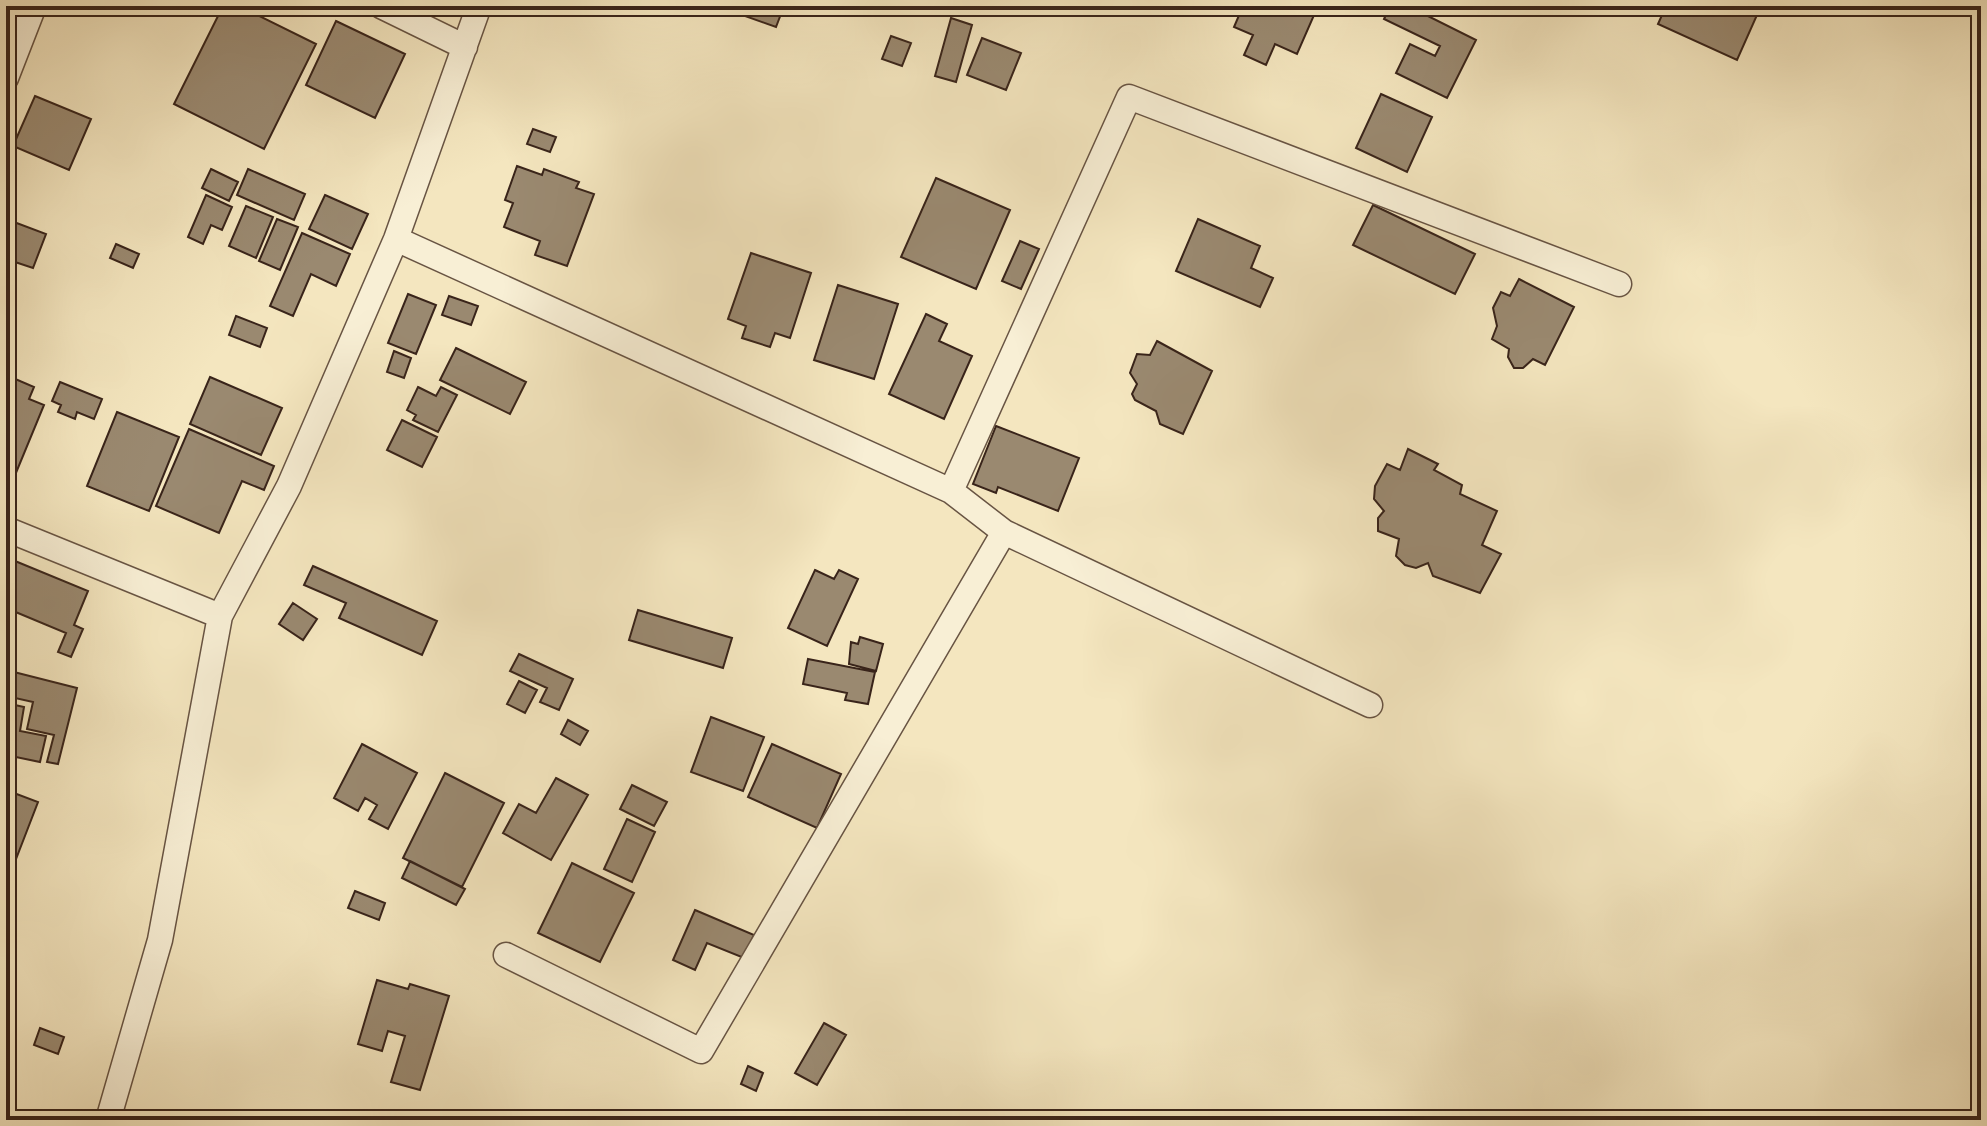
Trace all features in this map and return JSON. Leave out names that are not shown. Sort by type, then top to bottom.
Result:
[{"type":"street","points":[[6,78],[34,6]]},
{"type":"street","points":[[381,6],[465,47]]},
{"type":"street","points":[[108,1120],[160,940],[220,616],[289,486],[396,239],[479,6]]},
{"type":"street","points":[[951,491],[1129,97],[1619,284]]},
{"type":"street","points":[[396,239],[951,491],[1004,532],[1370,705]]},
{"type":"street","points":[[6,529],[220,616]]},
{"type":"street","points":[[506,955],[701,1051],[1004,532]]},
{"type":"building","points":[[223,6],[239,6],[316,44],[264,149],[174,104]]},
{"type":"building","points":[[717,6],[784,6],[776,27]]},
{"type":"building","points":[[1243,6],[1318,6],[1297,54],[1275,44],[1266,65],[1244,55],[1253,35],[1234,27]]},
{"type":"building","points":[[1390,6],[1408,6],[1476,40],[1447,98],[1396,73],[1410,44],[1435,56],[1440,46],[1384,19]]},
{"type":"building","points":[[1666,6],[1761,6],[1737,60],[1658,24]]},
{"type":"building","points":[[1819,6],[1836,6],[1833,15],[1818,9]]},
{"type":"building","points":[[951,18],[972,25],[956,82],[935,76]]},
{"type":"building","points":[[336,21],[405,54],[375,118],[306,85]]},
{"type":"building","points":[[891,36],[911,43],[902,66],[882,59]]},
{"type":"building","points":[[982,38],[1021,53],[1006,90],[967,75]]},
{"type":"building","points":[[1381,94],[1432,117],[1407,172],[1356,148]]},
{"type":"building","points":[[35,96],[91,119],[69,170],[13,146]]},
{"type":"building","points":[[533,129],[556,137],[550,152],[527,144]]},
{"type":"building","points":[[517,166],[542,175],[544,169],[579,182],[576,188],[594,194],[567,266],[535,255],[540,241],[504,227],[513,203],[505,200]]},
{"type":"building","points":[[211,169],[238,182],[229,201],[202,188]]},
{"type":"building","points":[[248,169],[305,194],[294,220],[237,195]]},
{"type":"building","points":[[936,178],[1010,210],[976,289],[901,257]]},
{"type":"building","points":[[206,195],[232,207],[222,230],[211,225],[203,244],[188,237]]},
{"type":"building","points":[[325,195],[368,214],[352,249],[309,229]]},
{"type":"building","points":[[1373,205],[1475,254],[1455,294],[1353,245]]},
{"type":"building","points":[[246,206],[273,217],[256,258],[229,246]]},
{"type":"building","points":[[6,219],[46,234],[33,268],[12,261],[6,272]]},
{"type":"building","points":[[277,219],[298,227],[280,270],[259,261]]},
{"type":"building","points":[[1198,219],[1260,246],[1251,268],[1273,278],[1260,307],[1176,271]]},
{"type":"building","points":[[302,233],[350,254],[336,286],[311,274],[293,316],[270,306]]},
{"type":"building","points":[[1020,241],[1039,249],[1021,289],[1002,281]]},
{"type":"building","points":[[116,244],[139,254],[133,268],[110,258]]},
{"type":"building","points":[[751,253],[811,273],[790,338],[775,333],[770,347],[742,338],[746,326],[728,319]]},
{"type":"building","points":[[1519,279],[1574,307],[1545,365],[1533,359],[1523,368],[1514,368],[1508,357],[1509,349],[1492,339],[1497,326],[1493,308],[1501,292],[1510,296]]},
{"type":"building","points":[[838,285],[898,304],[874,379],[814,360]]},
{"type":"building","points":[[408,294],[436,305],[416,354],[388,343]]},
{"type":"building","points":[[449,296],[478,306],[471,325],[442,315]]},
{"type":"building","points":[[926,314],[947,324],[939,341],[972,356],[944,419],[889,394]]},
{"type":"building","points":[[236,316],[267,328],[260,347],[229,335]]},
{"type":"building","points":[[1157,341],[1212,371],[1183,434],[1160,424],[1156,411],[1135,400],[1132,394],[1137,384],[1130,373],[1137,354],[1150,355]]},
{"type":"building","points":[[456,348],[526,382],[510,414],[440,380]]},
{"type":"building","points":[[394,351],[411,358],[404,378],[387,372]]},
{"type":"building","points":[[6,375],[34,387],[29,399],[44,405],[11,485],[6,483]]},
{"type":"building","points":[[210,377],[282,408],[261,455],[190,424]]},
{"type":"building","points":[[60,382],[102,399],[94,419],[77,412],[75,419],[58,412],[61,405],[52,401]]},
{"type":"building","points":[[418,387],[436,396],[441,387],[457,395],[438,432],[413,420],[416,415],[407,410]]},
{"type":"building","points":[[117,412],[179,437],[149,511],[87,486]]},
{"type":"building","points":[[402,420],[437,437],[422,467],[387,450]]},
{"type":"building","points":[[996,426],[1079,458],[1058,511],[998,487],[996,493],[973,484]]},
{"type":"building","points":[[189,429],[274,466],[264,490],[242,481],[219,533],[156,506]]},
{"type":"building","points":[[1408,449],[1438,464],[1434,470],[1462,485],[1460,494],[1497,511],[1482,545],[1501,554],[1480,593],[1433,576],[1428,563],[1416,568],[1405,565],[1396,556],[1399,539],[1378,531],[1378,518],[1384,511],[1374,499],[1375,486],[1387,464],[1400,470]]},
{"type":"building","points":[[15,561],[88,591],[74,625],[83,629],[71,657],[58,652],[66,633],[6,608],[6,581]]},
{"type":"building","points":[[313,566],[437,621],[422,655],[339,618],[346,603],[304,585]]},
{"type":"building","points":[[815,570],[834,579],[839,570],[858,579],[827,646],[788,628]]},
{"type":"building","points":[[293,603],[317,619],[303,640],[279,624]]},
{"type":"building","points":[[638,610],[732,638],[723,668],[629,640]]},
{"type":"building","points":[[860,637],[883,644],[876,671],[849,664],[851,642],[858,644]]},
{"type":"building","points":[[519,654],[573,679],[559,710],[540,702],[547,688],[510,671]]},
{"type":"building","points":[[808,659],[875,672],[868,704],[845,700],[847,693],[803,684]]},
{"type":"building","points":[[6,670],[77,688],[58,764],[47,762],[54,735],[27,729],[33,702],[6,696]]},
{"type":"building","points":[[519,681],[537,690],[525,713],[507,704]]},
{"type":"building","points":[[6,703],[24,707],[20,731],[46,736],[40,762],[6,755]]},
{"type":"building","points":[[711,717],[764,737],[743,791],[691,772]]},
{"type":"building","points":[[568,720],[588,731],[580,745],[561,734]]},
{"type":"building","points":[[362,744],[417,773],[388,829],[369,819],[377,805],[365,798],[358,811],[334,798]]},
{"type":"building","points":[[772,744],[841,774],[817,828],[748,797]]},
{"type":"building","points":[[445,773],[504,803],[462,887],[403,858]]},
{"type":"building","points":[[556,778],[588,795],[551,860],[503,833],[519,804],[536,813]]},
{"type":"building","points":[[632,785],[667,802],[654,826],[620,809]]},
{"type":"building","points":[[6,790],[38,802],[6,885]]},
{"type":"building","points":[[627,819],[655,832],[632,882],[604,869]]},
{"type":"building","points":[[410,861],[465,889],[456,905],[402,878]]},
{"type":"building","points":[[572,863],[634,893],[600,962],[538,933]]},
{"type":"building","points":[[355,891],[385,903],[379,920],[348,908]]},
{"type":"building","points":[[695,910],[754,935],[744,958],[707,943],[695,970],[673,960]]},
{"type":"building","points":[[377,980],[408,989],[410,984],[449,996],[420,1090],[391,1082],[405,1036],[388,1031],[382,1051],[358,1044]]},
{"type":"building","points":[[824,1023],[846,1035],[817,1085],[795,1073]]},
{"type":"building","points":[[40,1028],[64,1037],[58,1054],[34,1045]]},
{"type":"building","points":[[748,1066],[763,1073],[756,1091],[741,1084]]}]
